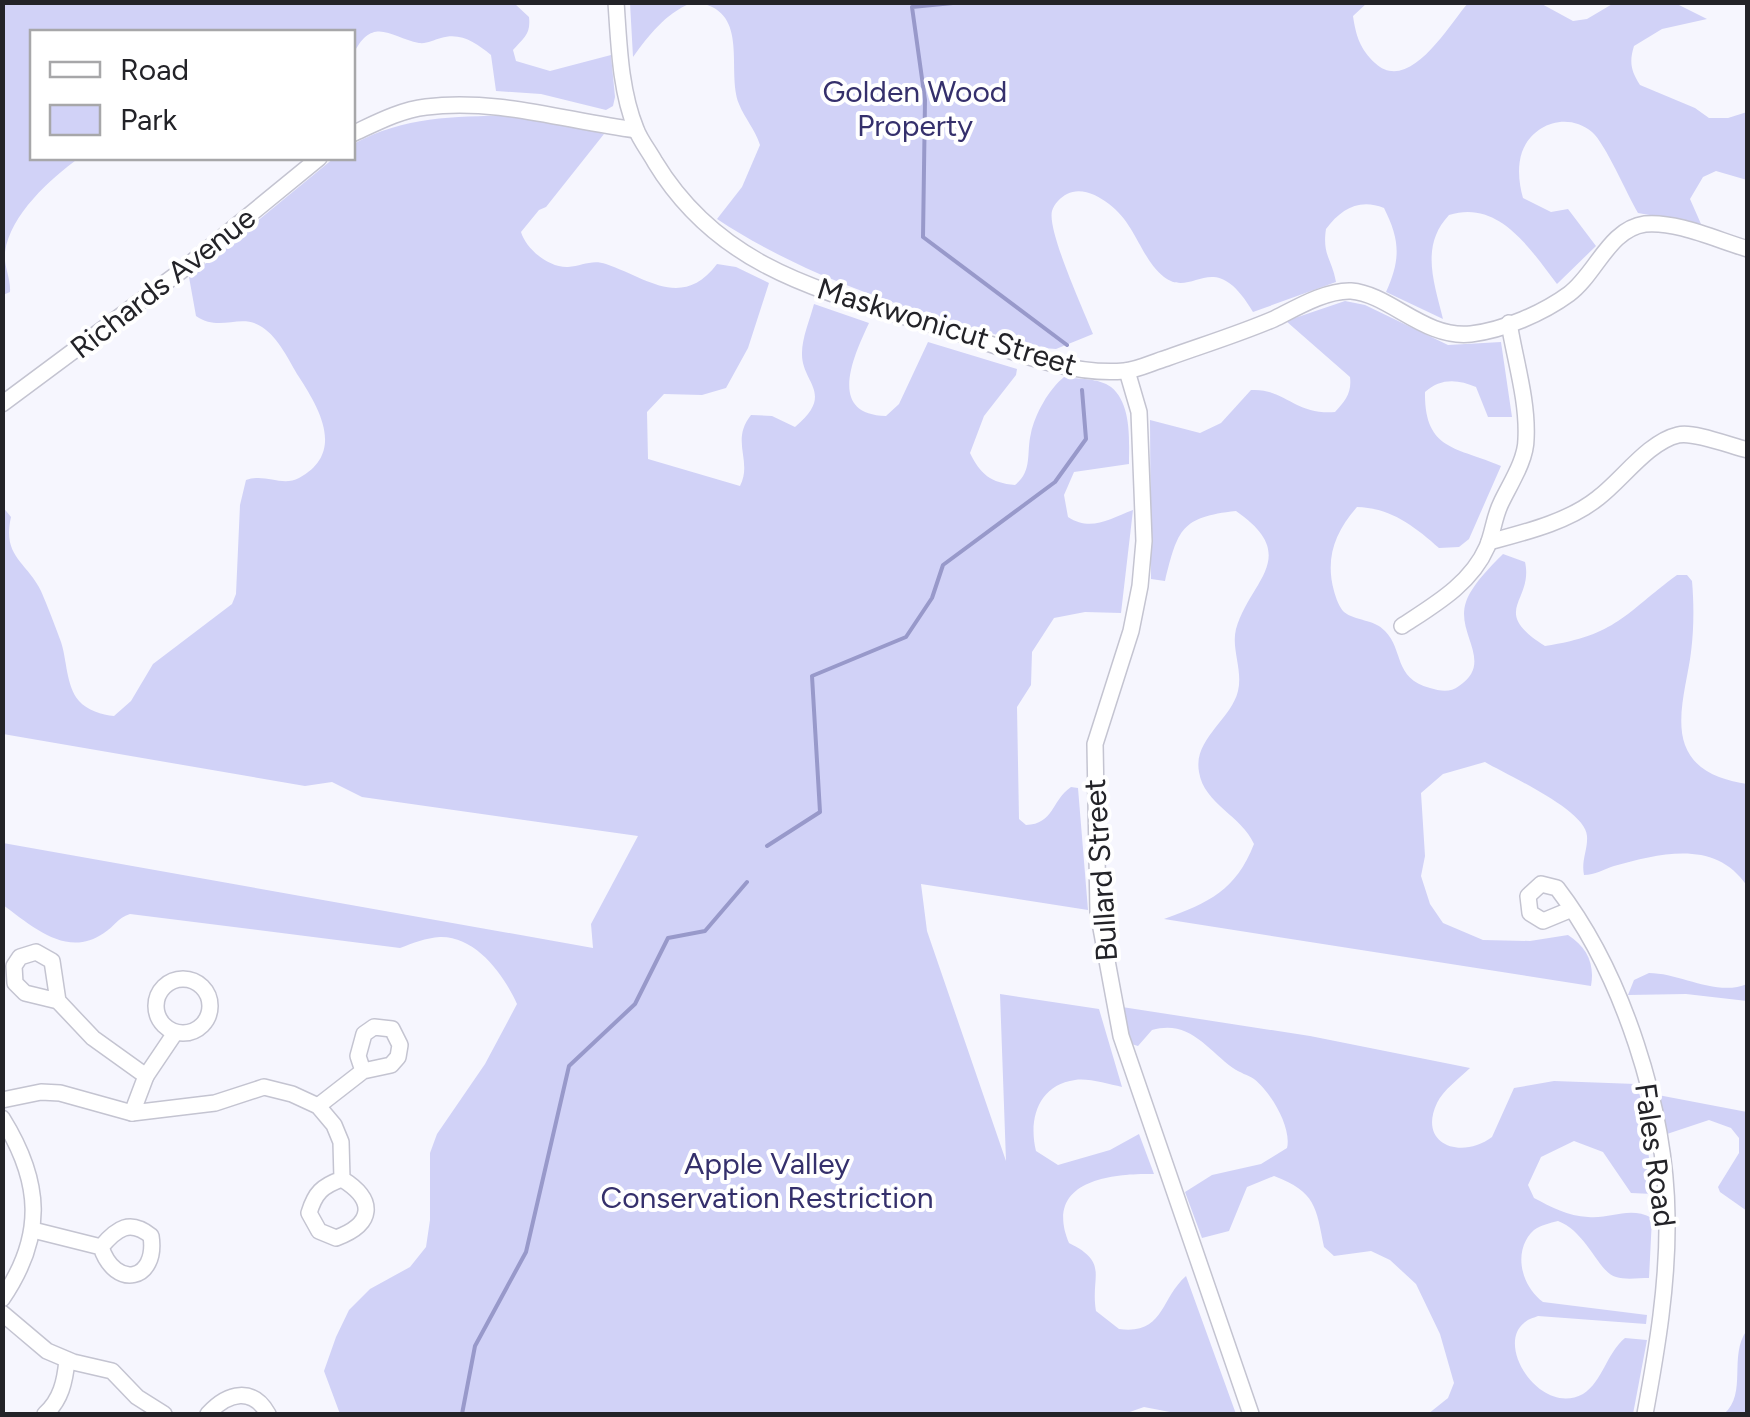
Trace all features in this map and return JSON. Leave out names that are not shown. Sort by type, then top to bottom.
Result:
[{"type":"street","name":"Maskwonicut Street","points":[[616,2],[621,68],[636,130],[666,179],[697,216],[756,262],[825,290],[1040,360],[1086,371],[1127,372],[1251,328],[1316,299],[1350,291],[1418,322],[1470,334],[1528,317],[1570,293],[1616,239],[1642,224],[1660,224],[1748,249]]},
{"type":"street","points":[[355,133],[400,113],[428,107],[514,108],[636,130]]},
{"type":"street","name":"Richards Avenue","points":[[2,404],[181,271],[317,160]]},
{"type":"street","points":[[1402,626],[1463,582],[1489,542],[1496,512],[1526,441],[1509,323]]},
{"type":"street","name":"Bullard Street","points":[[1127,372],[1138,412],[1144,542],[1131,632],[1095,744],[1098,905],[1121,1036],[1252,1414]]},
{"type":"street","points":[[1489,542],[1526,532],[1586,506],[1644,456],[1676,436],[1692,436],[1748,450]]},
{"type":"street","name":"Fales Road","points":[[1572,909],[1606,968],[1630,1030],[1651,1100],[1660,1154],[1667,1212],[1666,1284],[1645,1414]]},
{"type":"street","points":[[58,1001],[93,1038],[146,1076]]},
{"type":"street","points":[[132,1113],[146,1076],[176,1032]]},
{"type":"street","points":[[318,1106],[363,1071]]},
{"type":"street","points":[[2,1100],[41,1092],[60,1093],[132,1113],[214,1103],[264,1087],[318,1106],[334,1125],[340,1142],[342,1179]]},
{"type":"street","points":[[2,1118],[27,1166],[34,1199],[33,1230],[14,1282],[2,1299]]},
{"type":"street","points":[[33,1230],[101,1247]]},
{"type":"street","points":[[2,1313],[47,1351],[112,1372],[136,1397],[164,1414]]},
{"type":"street","points":[[45,1414],[65,1381],[66,1360]]},
{"type":"street","points":[[208,1414],[236,1395],[249,1394],[258,1399],[268,1414]]},
{"type":"green space","points":[[3,2],[515,4],[529,17],[526,35],[513,50],[516,61],[550,71],[611,55],[615,97],[613,106],[606,110],[541,94],[496,91],[491,55],[455,36],[419,43],[375,32],[355,52],[355,30],[30,30],[30,160],[76,160],[45,187],[15,225],[5,252],[10,292],[3,295]]},
{"type":"green space","points":[[630,2],[691,3],[665,19],[633,57]]},
{"type":"green space","name":"Golden Wood Property","points":[[700,3],[1367,3],[1353,16],[1357,36],[1370,58],[1388,71],[1414,64],[1427,53],[1468,3],[1540,3],[1573,21],[1587,19],[1614,3],[1675,3],[1707,19],[1662,29],[1634,46],[1631,62],[1635,75],[1640,85],[1709,118],[1747,112],[1747,180],[1716,171],[1703,177],[1690,199],[1701,224],[1638,213],[1592,132],[1562,122],[1543,128],[1522,152],[1519,175],[1523,198],[1551,212],[1568,209],[1596,246],[1557,284],[1512,230],[1498,221],[1467,212],[1449,215],[1440,227],[1432,252],[1433,278],[1443,319],[1386,292],[1397,250],[1384,208],[1366,204],[1351,207],[1326,229],[1326,251],[1336,282],[1253,312],[1226,281],[1215,277],[1185,283],[1164,277],[1118,212],[1094,195],[1072,192],[1056,203],[1052,221],[1060,253],[1093,334],[1056,349],[1043,348],[916,310],[834,280],[717,219],[742,187],[760,145],[739,104],[731,31],[725,18]]},
{"type":"green space","name":"Apple Valley Conservation Restriction","points":[[514,115],[562,122],[604,134],[521,232],[528,245],[546,261],[568,267],[601,263],[677,288],[704,278],[717,264],[736,267],[769,283],[748,348],[726,388],[702,395],[664,394],[647,412],[648,459],[740,486],[744,468],[742,434],[751,415],[772,416],[795,427],[813,405],[814,388],[802,353],[814,304],[869,323],[849,381],[856,406],[867,413],[886,416],[899,404],[928,342],[1017,369],[984,416],[970,453],[982,472],[999,482],[1015,485],[1021,480],[1036,418],[1048,395],[1064,377],[1095,380],[1118,394],[1128,423],[1129,464],[1074,472],[1064,495],[1068,517],[1084,524],[1133,510],[1121,613],[1085,612],[1054,618],[1032,652],[1031,685],[1017,707],[1019,819],[1026,825],[1042,821],[1064,793],[1071,787],[1078,788],[1088,910],[921,884],[927,931],[1006,1161],[1000,994],[1099,1009],[1122,1087],[1080,1080],[1053,1089],[1035,1115],[1036,1151],[1058,1165],[1110,1150],[1139,1134],[1154,1174],[1101,1179],[1073,1194],[1065,1206],[1063,1222],[1069,1243],[1090,1257],[1096,1271],[1096,1311],[1119,1329],[1134,1329],[1153,1321],[1186,1276],[1236,1414],[1180,1414],[1144,1407],[1124,1414],[340,1414],[324,1371],[336,1337],[349,1310],[370,1289],[410,1267],[426,1247],[430,1153],[437,1134],[485,1064],[517,1004],[505,981],[477,950],[453,938],[430,938],[400,948],[130,914],[104,933],[77,943],[50,937],[3,905],[3,843],[593,948],[591,924],[638,836],[362,797],[332,782],[305,786],[3,734],[2,506],[11,517],[13,550],[41,591],[51,616],[75,695],[90,709],[114,716],[131,701],[153,664],[232,604],[236,594],[240,505],[246,480],[299,478],[322,456],[325,443],[320,416],[279,343],[254,323],[214,323],[196,316],[189,277],[332,160],[355,160],[355,143],[392,128],[451,117]]},
{"type":"green space","points":[[1345,301],[1365,305],[1448,345],[1501,342],[1512,417],[1488,417],[1476,387],[1469,384],[1443,382],[1425,392],[1430,426],[1437,436],[1457,450],[1501,466],[1469,539],[1459,547],[1439,548],[1401,520],[1357,507],[1334,546],[1332,579],[1341,608],[1385,631],[1410,678],[1445,691],[1469,677],[1474,657],[1465,625],[1466,602],[1503,554],[1525,562],[1526,576],[1516,614],[1528,634],[1545,646],[1604,629],[1677,575],[1687,575],[1692,581],[1693,635],[1682,734],[1690,754],[1702,768],[1747,784],[1747,886],[1720,861],[1686,854],[1650,857],[1584,875],[1587,836],[1574,815],[1485,762],[1443,774],[1421,793],[1425,856],[1421,876],[1430,904],[1443,923],[1483,940],[1530,941],[1568,935],[1588,957],[1591,986],[1164,919],[1219,893],[1239,873],[1254,844],[1241,825],[1208,793],[1199,772],[1199,760],[1238,691],[1236,629],[1269,556],[1256,527],[1236,511],[1218,514],[1193,522],[1185,529],[1174,549],[1165,581],[1151,579],[1150,420],[1200,433],[1221,423],[1251,390],[1273,393],[1309,410],[1335,412],[1347,396],[1350,377],[1286,321]]},
{"type":"green space","points":[[1649,973],[1723,988],[1747,984],[1747,1001],[1686,994],[1628,995],[1634,980]]},
{"type":"green space","points":[[1122,1007],[1310,1036],[1470,1068],[1443,1093],[1432,1117],[1438,1138],[1456,1147],[1480,1144],[1492,1137],[1514,1088],[1554,1081],[1636,1084],[1643,1105],[1653,1194],[1631,1193],[1603,1152],[1574,1141],[1541,1157],[1528,1185],[1534,1198],[1574,1215],[1636,1213],[1652,1218],[1649,1278],[1610,1274],[1577,1234],[1558,1221],[1534,1230],[1521,1257],[1529,1287],[1543,1302],[1647,1315],[1646,1324],[1538,1316],[1524,1323],[1516,1334],[1515,1347],[1519,1362],[1538,1388],[1567,1398],[1590,1389],[1625,1338],[1647,1340],[1633,1414],[1428,1414],[1448,1398],[1454,1383],[1440,1334],[1416,1284],[1390,1260],[1371,1251],[1334,1256],[1324,1247],[1316,1211],[1306,1195],[1274,1176],[1247,1187],[1229,1231],[1202,1238],[1185,1192],[1212,1175],[1261,1164],[1287,1148],[1283,1121],[1261,1085],[1187,1032],[1152,1030],[1138,1046],[1128,1043]]},
{"type":"green space","points":[[1658,1095],[1747,1112],[1747,1211],[1718,1187],[1739,1153],[1739,1138],[1731,1128],[1709,1120],[1664,1135]]},
{"type":"green space","points":[[1747,1330],[1747,1414],[1724,1414],[1735,1396],[1739,1351]]},
{"type":"waterway","points":[[963,2],[912,7],[925,100],[923,237],[1067,345]]},
{"type":"waterway","points":[[767,846],[820,812],[812,676],[906,637],[932,598],[943,565],[1055,482],[1086,439],[1082,390]]},
{"type":"waterway","points":[[462,1414],[475,1346],[526,1252],[569,1066],[635,1004],[668,938],[705,931],[747,882]]}]
